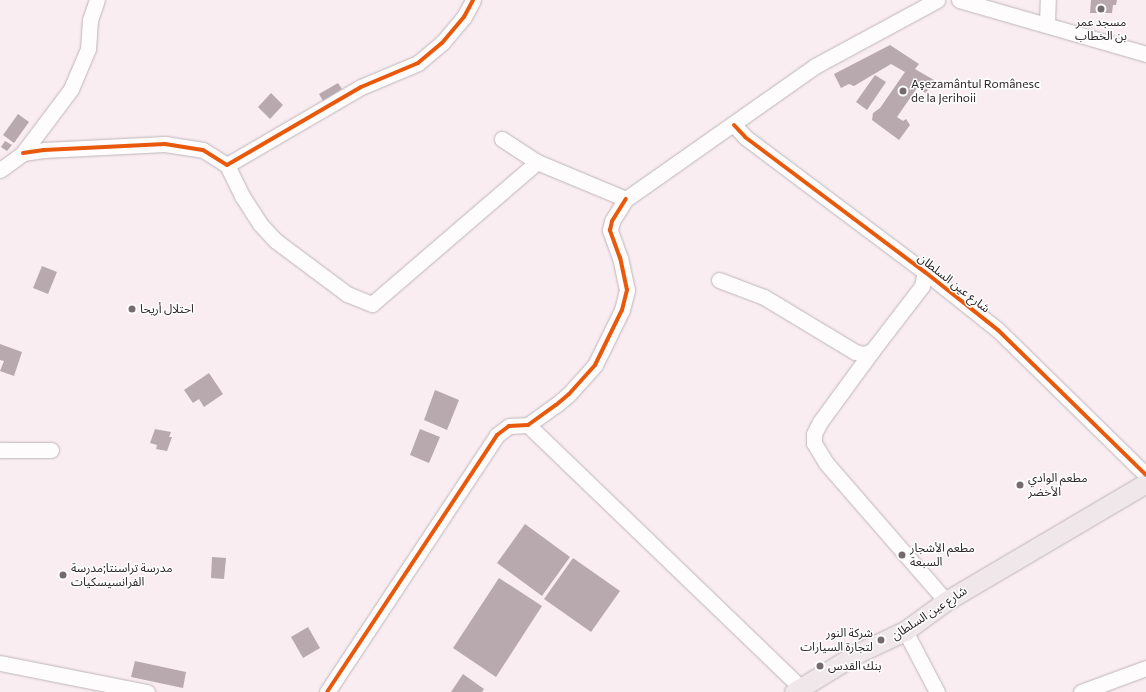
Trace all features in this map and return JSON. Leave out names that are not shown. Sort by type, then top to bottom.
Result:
[{"type":"main road","name":"شارع عين السلطان","points":[[797,690],[858,653],[905,631],[946,601],[1146,483]]},
{"type":"street","points":[[0,170],[23,153],[61,104],[82,67],[90,35],[90,20],[97,0]]},
{"type":"street","points":[[227,165],[361,87],[418,63],[446,38],[464,17],[473,0]]},
{"type":"street","points":[[327,692],[482,455],[504,429],[515,425],[528,425],[570,394],[595,365],[622,310],[627,290],[626,279],[610,230],[612,221],[626,199],[734,125],[815,66],[937,0]]},
{"type":"street","points":[[959,0],[1047,23],[1146,54]]},
{"type":"street","points":[[1047,23],[1048,0]]},
{"type":"street","name":"شارع عين السلطان","points":[[734,125],[745,138],[925,272],[998,330],[1146,475]]},
{"type":"street","points":[[502,139],[537,162],[626,199]]},
{"type":"street","points":[[23,153],[44,150],[165,144],[203,150],[227,165],[242,196],[260,224],[276,241],[347,294],[372,304],[537,162]]},
{"type":"street","points":[[925,272],[922,286],[856,371],[816,429],[814,443],[826,463],[946,601]]},
{"type":"street","points":[[719,280],[764,297],[855,352],[864,354],[872,350]]},
{"type":"street","points":[[855,352],[858,363],[856,371]]},
{"type":"street","points":[[528,425],[797,690]]},
{"type":"street","points":[[0,450],[50,450]]},
{"type":"street","points":[[905,631],[937,692]]},
{"type":"street","points":[[0,663],[147,692]]},
{"type":"street","points":[[1081,692],[1146,668]]},
{"type":"building","name":"مسجد عمر بن الخطاب","points":[[1091,0],[1117,0],[1116,5],[1113,5],[1112,13],[1090,13]]},
{"type":"building","name":"Aşezamântul Românesc de la Jerihoii","points":[[890,45],[919,64],[915,69],[934,80],[926,93],[917,88],[897,117],[903,121],[906,119],[910,125],[899,140],[872,120],[873,113],[880,108],[905,72],[891,64],[854,86],[849,84],[841,88],[834,74]]},
{"type":"building","points":[[875,75],[886,82],[867,110],[856,102]]},
{"type":"building","points":[[338,83],[342,89],[323,101],[319,94]]},
{"type":"building","points":[[271,93],[283,105],[270,119],[258,107]]},
{"type":"building","points":[[18,114],[29,122],[14,143],[3,135]]},
{"type":"building","points":[[5,141],[12,145],[7,151],[1,147]]},
{"type":"building","points":[[42,266],[57,272],[48,294],[33,288]]},
{"type":"building","points":[[0,344],[22,352],[14,376],[0,371],[4,361],[0,360]]},
{"type":"building","points":[[209,373],[223,394],[204,407],[199,399],[193,403],[184,390]]},
{"type":"building","points":[[435,390],[459,400],[447,430],[424,420]]},
{"type":"building","points":[[155,429],[171,432],[169,437],[172,437],[167,451],[156,449],[157,445],[150,443]]},
{"type":"building","points":[[420,429],[440,437],[429,463],[410,455]]},
{"type":"building","points":[[525,524],[570,557],[542,596],[497,563]]},
{"type":"building","points":[[212,557],[226,558],[224,579],[211,578]]},
{"type":"building","points":[[573,558],[620,591],[591,632],[544,599]]},
{"type":"building","points":[[499,578],[542,606],[496,677],[453,648]]},
{"type":"building","points":[[308,627],[320,648],[303,658],[291,637]]},
{"type":"building","points":[[135,661],[186,672],[183,688],[131,677]]},
{"type":"building","points":[[463,674],[484,689],[482,692],[451,692]]},
{"type":"cycle path","points":[[23,153],[44,150],[165,144],[203,150],[227,165],[361,87],[418,63],[442,43],[464,17],[473,0]]},
{"type":"cycle path","points":[[734,125],[745,137],[925,272],[998,330],[1146,475]]},
{"type":"cycle path","points":[[327,692],[497,435],[509,426],[528,425],[569,394],[595,365],[622,310],[627,290],[620,258],[610,230],[612,221],[626,199]]},
{"type":"place","name":"مسجد عمر بن الخطاب","points":[[1101,9]]},
{"type":"place","name":"Aşezamântul Românesc de la Jerihoii","points":[[903,91]]},
{"type":"place","name":"احتلال أريحا","points":[[132,309]]},
{"type":"place","name":"مطعم الوادي الأخضر","points":[[1020,485]]},
{"type":"place","name":"مطعم الأشجار السبعة","points":[[902,555]]},
{"type":"place","name":"مدرسة تراسنتا;مدرسة الفرانسيسكيات","points":[[63,575]]},
{"type":"place","name":"شركة النور لتجارة السيارات","points":[[881,640]]},
{"type":"place","name":"بنك القدس","points":[[820,666]]}]
